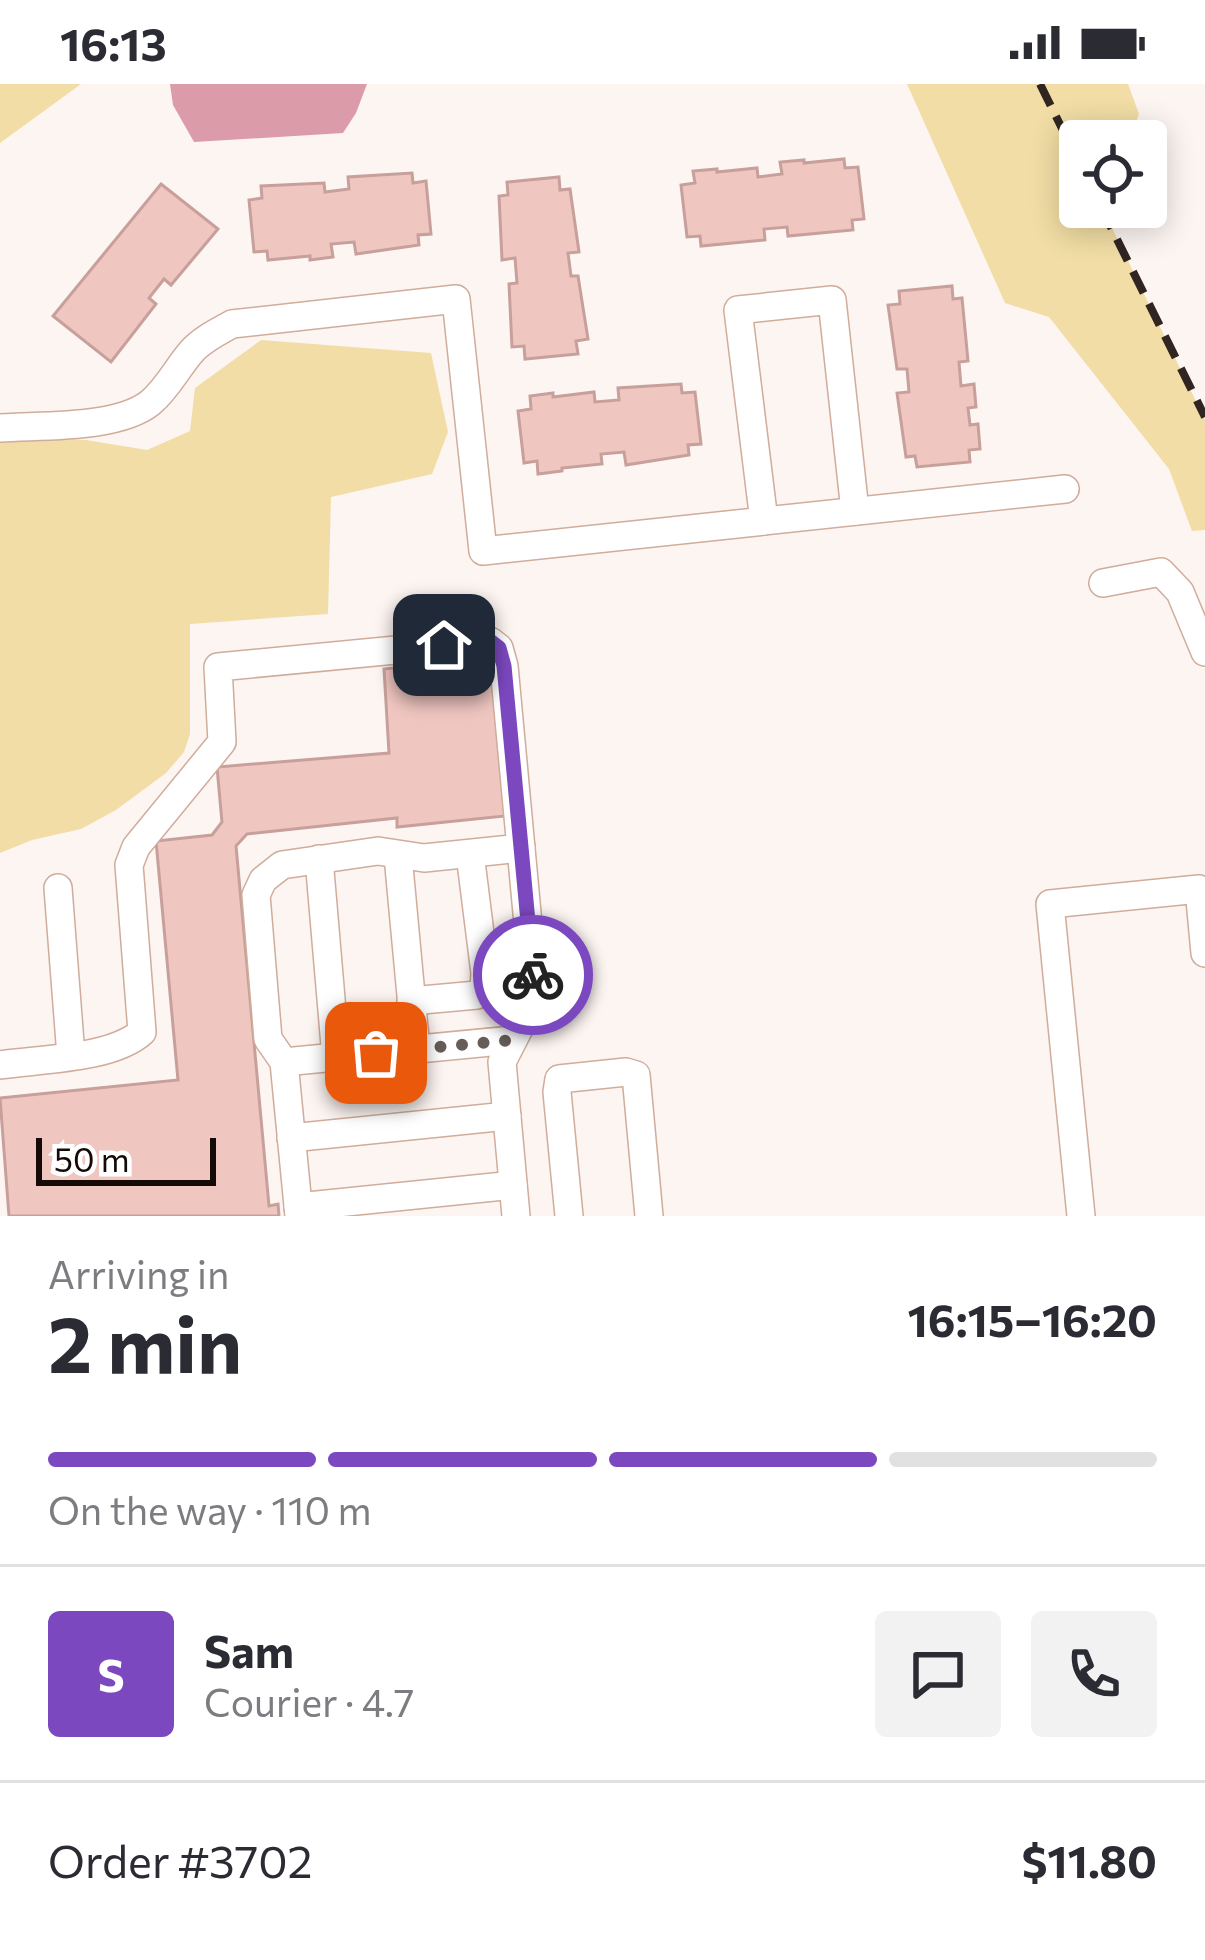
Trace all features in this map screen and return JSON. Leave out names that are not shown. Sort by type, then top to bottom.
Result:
[{"type":"lane","points":[[0,428],[124,417],[146,406],[167,387],[193,350],[232,324],[456,299],[483,551],[1065,489]]},
{"type":"lane","points":[[764,521],[738,310],[785,304],[832,300],[855,512]]},
{"type":"lane","points":[[1103,583],[1161,572],[1180,592],[1205,652]]},
{"type":"lane","points":[[0,1065],[112,1050],[142,1032],[129,866],[136,847],[222,742],[218,668],[490,641],[499,648],[504,666],[534,988],[530,1009],[502,1062],[516,1216]]},
{"type":"lane","points":[[513,1185],[298,1212],[284,1062],[268,1039],[256,896],[263,880],[282,865],[378,851],[424,858],[521,848]]},
{"type":"lane","points":[[411,1001],[477,995],[484,989],[470,854]]},
{"type":"lane","points":[[398,856],[416,1049]]},
{"type":"lane","points":[[319,859],[336,1057]]},
{"type":"lane","points":[[58,888],[71,1055]]},
{"type":"lane","points":[[1081,1216],[1050,904],[1199,889],[1205,953]]},
{"type":"lane","points":[[284,1062],[512,1040]]},
{"type":"lane","points":[[569,1216],[557,1092],[560,1079],[626,1072],[636,1075],[650,1216]]},
{"type":"lane","points":[[291,1138],[507,1115]]},
{"type":"shaded area","points":[[0,84],[81,84],[0,143]]},
{"type":"shaded area","points":[[170,84],[367,84],[343,133],[194,142],[173,105]]},
{"type":"shaded area","points":[[907,84],[1128,84],[1137,120],[1059,120],[1059,228],[1112,228],[1205,420],[1205,530],[1192,531],[1169,469],[1049,317],[1005,303]]},
{"type":"shaded area","points":[[261,340],[431,353],[448,432],[432,474],[331,497],[328,614],[190,624],[190,734],[184,752],[166,773],[81,829],[0,853],[0,436],[86,440],[147,450],[190,431],[195,388]]},
{"type":"building","points":[[844,159],[845,168],[858,167],[864,219],[852,220],[853,230],[788,236],[787,227],[764,229],[765,240],[701,246],[700,236],[687,237],[681,185],[695,183],[693,171],[757,168],[758,177],[782,174],[780,162]]},
{"type":"building","points":[[412,173],[413,183],[426,181],[431,234],[418,235],[419,245],[356,254],[354,242],[331,244],[333,257],[310,260],[310,256],[268,260],[267,251],[254,252],[249,200],[262,198],[261,186],[324,183],[325,192],[349,189],[348,177]]},
{"type":"building","points":[[559,177],[560,190],[570,189],[579,252],[568,253],[571,276],[578,276],[588,339],[576,341],[578,354],[525,359],[524,346],[512,347],[509,284],[517,283],[515,258],[502,260],[499,196],[508,195],[507,182]]},
{"type":"building","points":[[161,184],[218,229],[171,285],[164,279],[149,298],[156,304],[111,362],[53,316]]},
{"type":"building","points":[[952,286],[953,299],[962,298],[968,361],[959,362],[961,386],[974,384],[976,407],[968,408],[970,425],[978,424],[980,449],[969,450],[970,462],[917,467],[915,456],[906,457],[897,393],[909,392],[907,369],[897,369],[888,305],[900,304],[899,291]]},
{"type":"building","points":[[681,384],[682,393],[695,392],[701,444],[688,445],[689,455],[626,465],[624,452],[601,454],[602,464],[538,474],[537,461],[524,463],[518,411],[531,409],[530,396],[594,392],[595,402],[619,400],[618,388]]},
{"type":"building","points":[[490,657],[505,816],[397,827],[397,818],[247,834],[236,846],[269,1206],[278,1204],[279,1216],[9,1216],[0,1098],[178,1080],[156,841],[212,835],[222,822],[217,767],[389,753],[384,669]]},
{"type":"railway","points":[[1040,84],[1059,122]]},
{"type":"railway","points":[[1111,228],[1205,417]]},
{"type":"way so far","points":[[376,1053],[512,1040],[530,1009],[533,975]]},
{"type":"route","points":[[444,645],[490,641],[499,648],[504,666],[533,975]]}]
